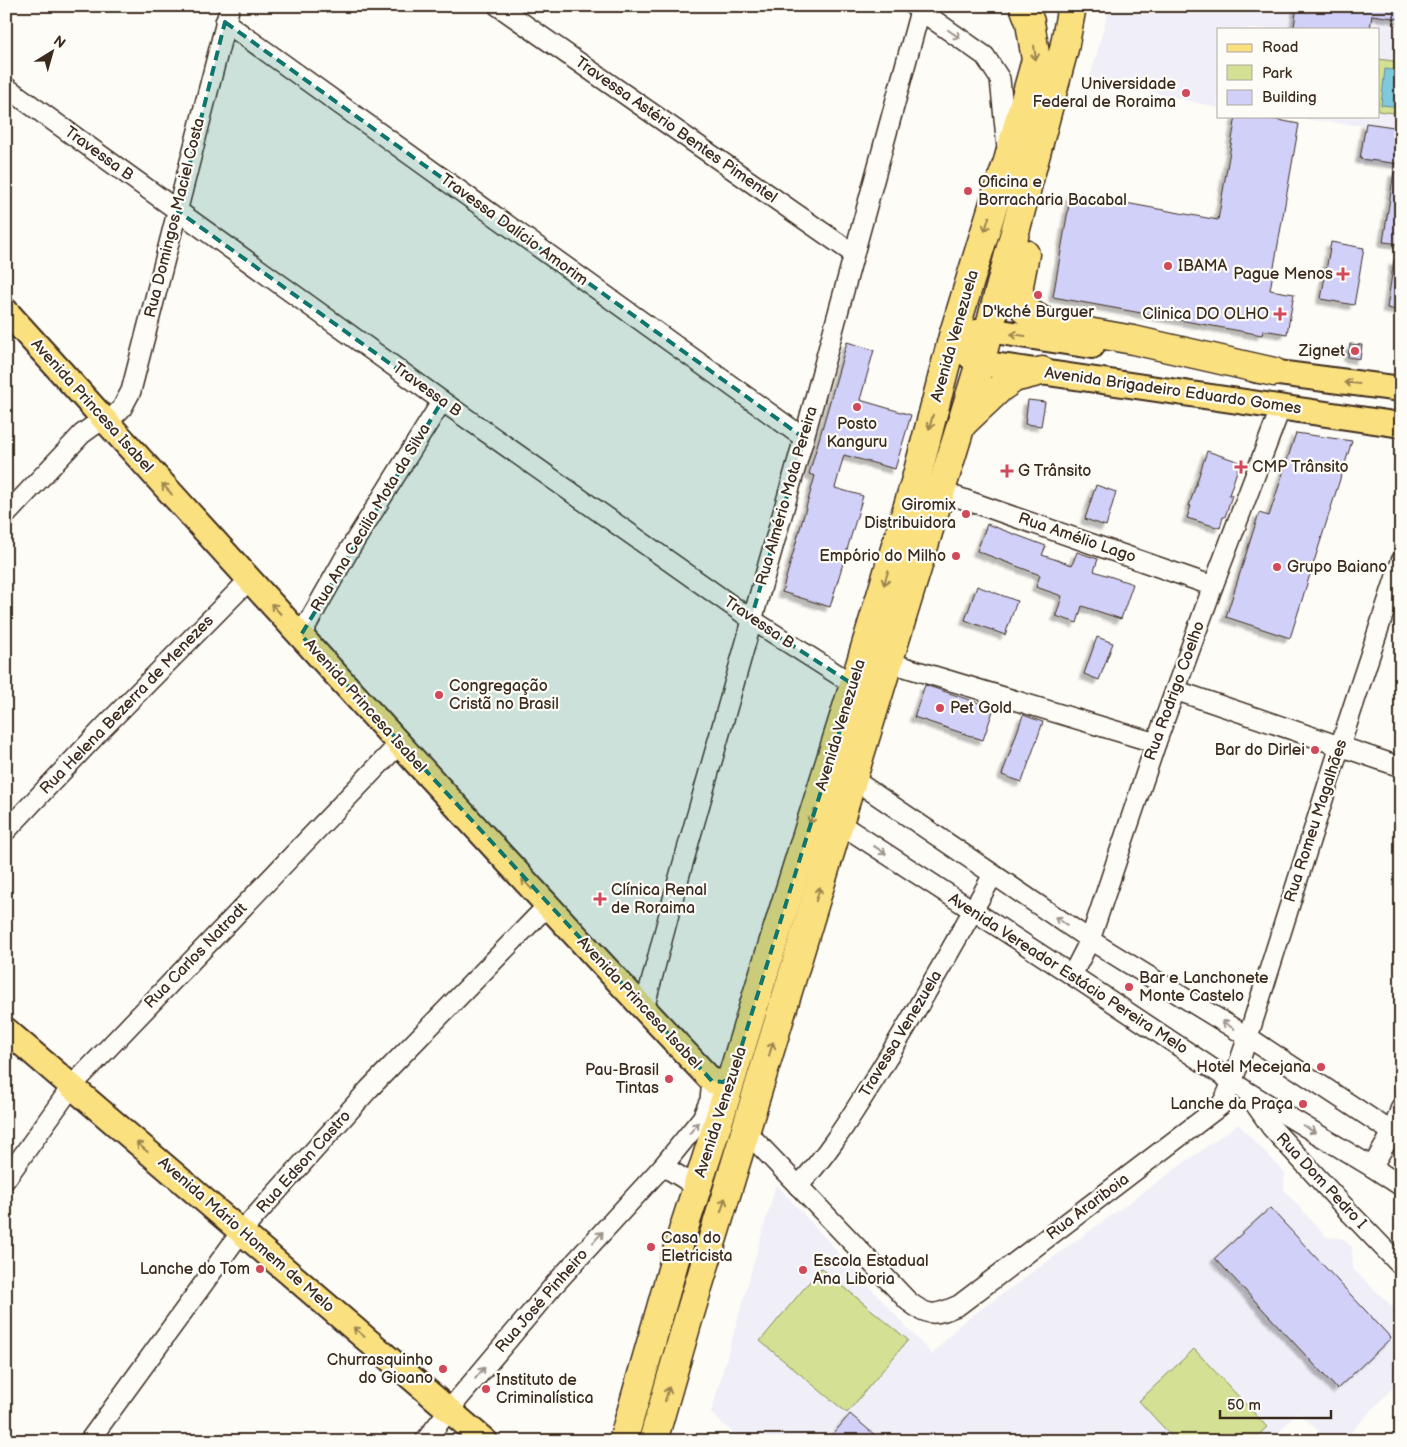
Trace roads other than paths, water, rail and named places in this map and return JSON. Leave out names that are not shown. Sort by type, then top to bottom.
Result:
[{"type":"highway","name":"Avenida Venezuela","points":[[622,1441],[695,1191],[722,1079],[761,982],[854,685],[916,479],[953,338],[1008,161],[1036,60],[1030,22],[1024,6]]},
{"type":"highway","name":"Avenida Venezuela","points":[[653,1441],[980,363],[1064,49],[1072,6]]},
{"type":"highway","points":[[1064,49],[1052,121],[1019,284],[1019,295],[1026,311],[1050,324],[1133,340],[1274,372]]},
{"type":"highway","points":[[961,424],[1000,388],[1014,378],[1042,371]]},
{"type":"highway","points":[[761,982],[771,974],[779,975],[786,983],[786,1000]]},
{"type":"highway","points":[[664,1297],[664,1317],[672,1328],[681,1328],[692,1309]]},
{"type":"main road","name":"Avenida Princesa Isabel","points":[[6,311],[547,906],[644,1009],[722,1079]]},
{"type":"main road","name":"Avenida Brigadeiro Eduardo Gomes","points":[[953,338],[988,330],[1401,389]]},
{"type":"main road","name":"Avenida Brigadeiro Eduardo Gomes","points":[[953,338],[972,358],[980,363],[1401,425]]},
{"type":"main road","name":"Avenida Mário Homem de Melo","points":[[6,1030],[485,1441]]},
{"type":"street","name":"Travessa Astério Bentes Pimentel","points":[[498,6],[854,254]]},
{"type":"street","name":"Rua Almério Mota Pereira","points":[[644,1009],[751,619],[804,438],[854,254],[917,8]]},
{"type":"street","points":[[917,8],[985,56],[1000,78],[1008,161]]},
{"type":"street","name":"Rua Domingos Maciel Costa","points":[[6,515],[82,434],[93,426],[114,416],[122,408],[131,391],[227,14]]},
{"type":"street","name":"Travessa Dalício Amorim","points":[[227,14],[804,438]]},
{"type":"street","name":"Travessa B","points":[[6,87],[442,401],[751,619],[854,685]]},
{"type":"street","name":"Rua Ana Cecilia Mota da Silva","points":[[300,635],[348,552],[442,401]]},
{"type":"street","name":"Rua Rodrigo Coelho","points":[[1072,974],[1090,940],[1156,743],[1281,407]]},
{"type":"street","name":"Rua Amélio Lago","points":[[940,491],[1213,586]]},
{"type":"street","name":"Rua Romeu Magalhães","points":[[1239,1087],[1248,1037],[1340,746],[1396,593],[1401,561]]},
{"type":"street","name":"Rua Helena Bezerra de Menezes","points":[[6,831],[105,726],[249,580]]},
{"type":"street","points":[[888,662],[1156,743]]},
{"type":"street","points":[[1175,690],[1401,767]]},
{"type":"street","name":"Rua Carlos Natrodt","points":[[6,1179],[72,1086],[399,744]]},
{"type":"street","points":[[853,779],[1090,940],[1248,1037],[1397,1136]]},
{"type":"street","name":"Avenida Vereador Estácio Pereira Melo","points":[[839,823],[1072,974],[1239,1087],[1401,1186]]},
{"type":"street","name":"Travessa Venezuela","points":[[798,1186],[809,1174],[854,1112],[885,1064],[993,875]]},
{"type":"street","name":"Rua Edson Castro","points":[[92,1440],[241,1232],[369,1089],[547,906]]},
{"type":"street","name":"Rua José Pinheiro","points":[[425,1441],[555,1284],[663,1166],[702,1118],[722,1079]]},
{"type":"street","name":"Rua Arariboia","points":[[798,1186],[908,1300],[920,1310],[930,1313],[942,1313],[958,1305],[1203,1119],[1220,1106],[1239,1087]]},
{"type":"street","name":"Rua Dom Pedro I","points":[[1239,1087],[1271,1127],[1401,1266]]},
{"type":"street","points":[[1372,1167],[1397,1136],[1401,1107]]},
{"type":"street","points":[[746,1131],[798,1186]]},
{"type":"street","points":[[663,1166],[686,1180],[695,1191]]},
{"type":"water","points":[[1385,69],[1401,71],[1401,107],[1381,105]]},
{"type":"place","name":"Universidade Federal de Roraima","points":[[1186,93]]},
{"type":"place","name":"Oficina e Borracharia Bacabal","points":[[968,191]]},
{"type":"place","name":"IBAMA","points":[[1168,266]]},
{"type":"place","name":"Pague Menos","points":[[1343,274]]},
{"type":"place","name":"D'kché Burguer","points":[[1038,295]]},
{"type":"place","name":"Clinica DO OLHO","points":[[1280,314]]},
{"type":"place","name":"Zignet","points":[[1355,351]]},
{"type":"place","name":"Posto Kanguru","points":[[857,407]]},
{"type":"place","name":"CMP Trânsito","points":[[1241,467]]},
{"type":"place","name":"G Trânsito","points":[[1007,471]]},
{"type":"place","name":"Giromix Distribuidora","points":[[966,514]]},
{"type":"place","name":"Empório do Milho","points":[[956,556]]},
{"type":"place","name":"Grupo Baiano","points":[[1277,567]]},
{"type":"place","name":"Congregação Cristã no Brasil","points":[[439,695]]},
{"type":"place","name":"Pet Gold","points":[[940,708]]},
{"type":"place","name":"Bar do Dirlei","points":[[1315,750]]},
{"type":"place","name":"Clínica Renal de Roraima","points":[[600,899]]},
{"type":"place","name":"Bar e Lanchonete Monte Castelo","points":[[1129,987]]},
{"type":"place","name":"Hotel Mecejana","points":[[1321,1067]]},
{"type":"place","name":"Pau-Brasil Tintas","points":[[669,1079]]},
{"type":"place","name":"Lanche da Praça","points":[[1303,1104]]},
{"type":"place","name":"Casa do Eletricista","points":[[651,1247]]},
{"type":"place","name":"Lanche do Tom","points":[[260,1269]]},
{"type":"place","name":"Escola Estadual Ana Liboria","points":[[803,1270]]},
{"type":"place","name":"Churrasquinho do Gioano","points":[[443,1369]]},
{"type":"place","name":"Instituto de Criminalística","points":[[486,1389]]}]
